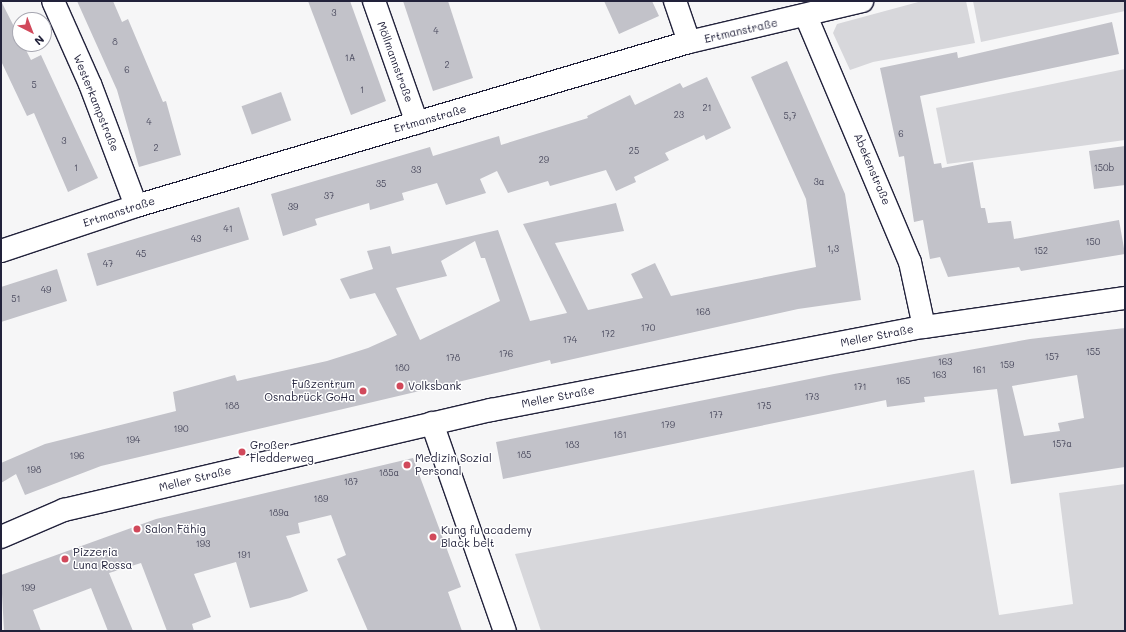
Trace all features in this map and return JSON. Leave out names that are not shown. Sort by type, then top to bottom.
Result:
[{"type":"street","name":"Westerkampstraße","points":[[53,1],[90,84],[136,206]]},
{"type":"street","name":"Möllmannstraße","points":[[374,1],[417,123]]},
{"type":"street","points":[[675,1],[690,42]]},
{"type":"street","name":"Ertmanstraße","points":[[1,251],[136,206],[690,42],[806,16],[862,1]]},
{"type":"street","name":"Abekenstraße","points":[[806,16],[910,262],[924,327]]},
{"type":"street","name":"Meller Straße","points":[[1,537],[64,510],[432,423],[924,327],[1125,298]]},
{"type":"street","points":[[432,423],[505,631]]},
{"type":"shaded area","points":[[922,1],[966,1],[975,43],[873,62],[850,70],[833,33],[837,24]]},
{"type":"shaded area","points":[[973,1],[1125,1],[1125,11],[981,42]]},
{"type":"shaded area","points":[[1125,69],[1125,140],[947,164],[936,108]]},
{"type":"shaded area","points":[[974,470],[999,615],[1073,604],[1059,493],[1125,484],[1125,631],[541,631],[515,554]]},
{"type":"building","points":[[1,1],[12,23],[12,52],[27,52],[31,60],[41,55],[98,178],[68,192],[34,113],[27,116],[1,61]]},
{"type":"building","points":[[77,1],[113,1],[122,22],[128,19],[163,102],[166,101],[181,155],[139,167],[117,90]]},
{"type":"building","points":[[308,1],[350,1],[386,101],[351,115]]},
{"type":"building","points":[[403,1],[448,1],[473,78],[433,91]]},
{"type":"building","points":[[604,1],[652,1],[659,16],[619,34]]},
{"type":"building","points":[[1112,22],[1119,54],[920,96],[934,164],[941,163],[942,168],[973,162],[981,208],[985,208],[988,223],[1011,221],[1014,239],[1119,220],[1125,254],[1021,271],[1019,267],[948,277],[940,257],[930,259],[923,220],[914,222],[904,156],[899,157],[880,68],[957,52],[958,58]]},
{"type":"building","points":[[787,61],[845,194],[861,300],[798,309],[551,364],[550,360],[101,466],[25,495],[16,474],[1,483],[1,463],[45,444],[176,411],[173,392],[235,375],[237,381],[327,361],[368,348],[397,335],[375,293],[350,299],[340,279],[373,269],[367,251],[390,246],[392,254],[498,230],[530,321],[567,313],[523,224],[616,203],[624,231],[555,243],[588,310],[643,298],[631,274],[655,263],[671,296],[816,267],[806,199],[751,77]],"holes":[[[475,241],[481,258],[485,258],[500,301],[420,340],[396,288],[447,276],[441,261]]]},
{"type":"building","points":[[707,77],[731,128],[706,140],[704,135],[665,153],[669,160],[634,177],[636,182],[616,191],[606,170],[550,186],[548,181],[508,193],[497,171],[480,179],[486,193],[446,205],[437,183],[402,193],[404,200],[370,210],[369,203],[315,219],[317,225],[283,236],[271,194],[430,147],[433,156],[499,136],[501,145],[588,118],[587,116],[630,95],[635,105],[680,83],[683,88]]},
{"type":"building","points":[[281,92],[291,120],[252,135],[242,106]]},
{"type":"building","points":[[1125,146],[1125,185],[1094,189],[1089,151]]},
{"type":"building","points":[[239,207],[249,240],[97,286],[87,253]]},
{"type":"building","points":[[57,269],[67,301],[1,322],[1,287]]},
{"type":"building","points":[[1125,328],[1125,467],[1011,484],[997,389],[924,397],[925,402],[887,407],[886,400],[503,479],[496,442],[834,374],[1030,339]],"holes":[[[1077,375],[1084,418],[1058,423],[1060,431],[1024,436],[1012,386]]]},
{"type":"building","points":[[413,458],[461,587],[448,592],[462,631],[368,631],[337,559],[346,555],[331,515],[298,523],[300,533],[286,536],[308,591],[290,598],[250,608],[236,562],[194,574],[211,617],[192,624],[194,631],[167,631],[141,563],[109,573],[133,631],[108,631],[91,588],[33,610],[41,631],[4,631],[1,575],[156,519]]},
{"type":"place","name":"Volksbank","points":[[400,386]]},
{"type":"place","name":"Fußzentrum Osnabrück GoHa","points":[[363,391]]},
{"type":"place","name":"Großer Fledderweg","points":[[242,452]]},
{"type":"place","name":"Medizin Sozial Personal","points":[[407,465]]},
{"type":"place","name":"Salon Fähig","points":[[137,529]]},
{"type":"place","name":"Kung fu academy Black belt","points":[[433,537]]},
{"type":"place","name":"Pizzeria Luna Rossa","points":[[65,559]]}]
